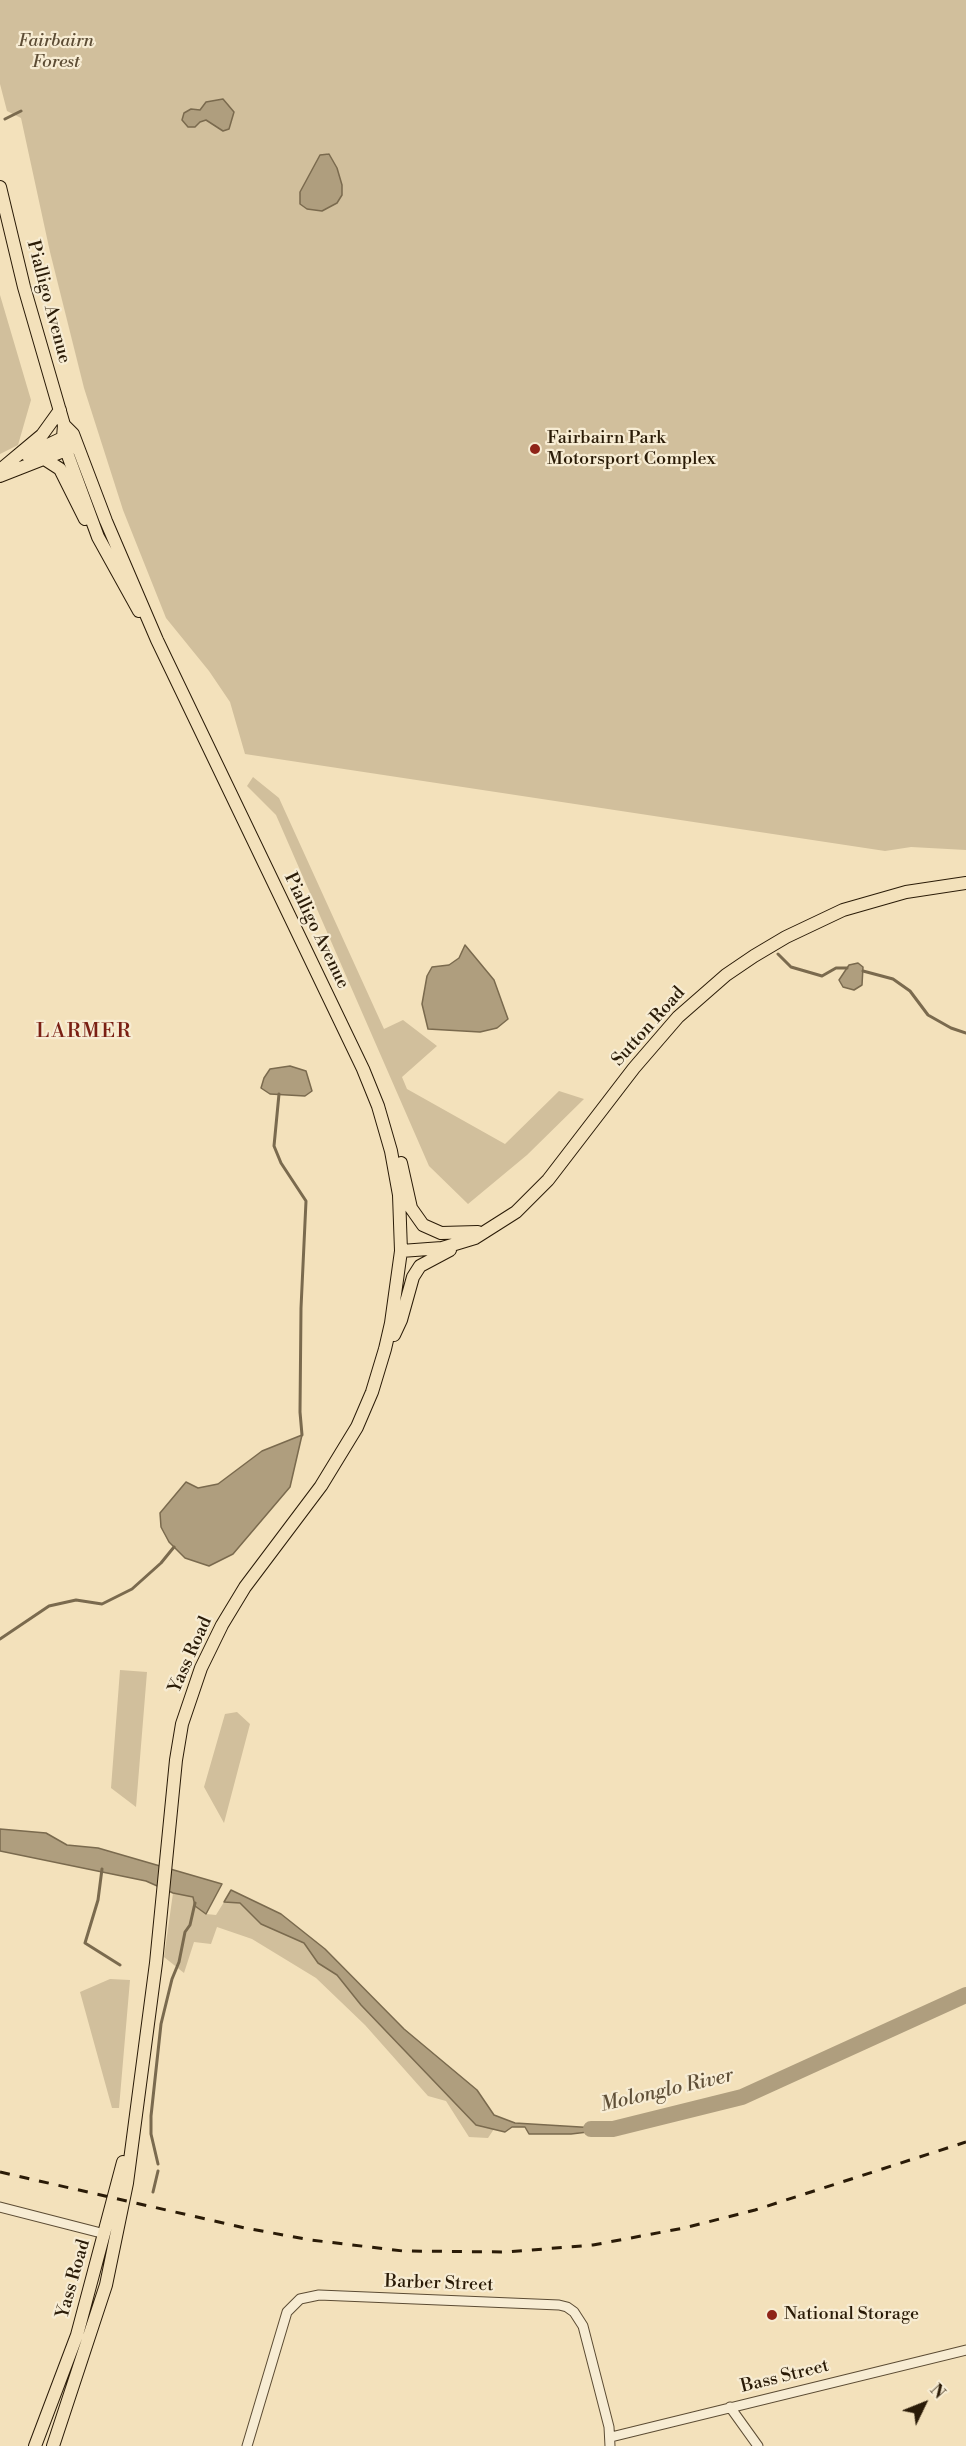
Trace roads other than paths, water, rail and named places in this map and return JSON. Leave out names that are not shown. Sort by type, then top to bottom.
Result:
[{"type":"main road","name":"Pialligo Avenue","points":[[0,187],[24,287],[99,537],[128,595],[157,640]]},
{"type":"main road","points":[[0,470],[42,435],[60,410]]},
{"type":"main road","name":"Pialligo Avenue","points":[[69,438],[157,640],[363,1069],[381,1116],[391,1151],[399,1195],[400,1251]]},
{"type":"main road","points":[[0,470],[69,438]]},
{"type":"main road","points":[[0,476],[43,458],[69,438]]},
{"type":"main road","points":[[43,458],[60,469],[85,520],[99,537]]},
{"type":"main road","name":"Sutton Road","points":[[400,1251],[423,1251],[464,1241],[490,1230],[516,1212],[533,1197],[678,1017],[726,975],[786,937],[843,910],[906,892],[966,883]]},
{"type":"main road","points":[[381,1116],[400,1158],[411,1208],[416,1217],[431,1230],[441,1233],[490,1230]]},
{"type":"main road","points":[[382,1360],[401,1320],[416,1271],[430,1259],[464,1241]]},
{"type":"main road","name":"Yass Road","points":[[53,2446],[102,2296],[127,2183],[156,1963],[176,1760],[182,1724],[201,1668],[222,1624],[245,1587],[339,1460],[372,1392],[391,1323],[400,1251]]},
{"type":"main road","name":"Yass Road","points":[[34,2446],[76,2335],[135,2117]]},
{"type":"main road","points":[[105,2234],[113,2246]]},
{"type":"street","points":[[0,2207],[105,2234]]},
{"type":"street","name":"Barber Street","points":[[247,2446],[284,2320],[294,2303],[306,2297],[319,2295],[560,2305],[574,2312],[580,2319],[585,2333],[611,2442]]},
{"type":"street","name":"Bass Street","points":[[611,2442],[730,2408],[966,2350]]},
{"type":"street","points":[[730,2408],[758,2446]]},
{"type":"waterway","points":[[5,119],[21,111]]},
{"type":"waterway","points":[[778,954],[791,967],[822,976],[836,968],[847,968]]},
{"type":"waterway","points":[[863,971],[893,979],[910,991],[928,1015],[951,1028],[966,1033]]},
{"type":"waterway","points":[[279,1094],[274,1146],[281,1163],[306,1201],[301,1308],[300,1412],[302,1435]]},
{"type":"waterway","points":[[0,1639],[49,1606],[76,1600],[102,1604],[132,1589],[161,1563],[174,1547]]},
{"type":"waterway","points":[[102,1869],[98,1900],[85,1943],[120,1965]]},
{"type":"waterway","points":[[158,2164],[151,2134],[151,2116],[161,2024],[195,1903]]},
{"type":"waterway","name":"Molonglo River","points":[[591,2129],[613,2129],[742,2097],[966,1995]]},
{"type":"waterway","points":[[153,2192],[158,2171]]},
{"type":"railway","points":[[0,2172],[245,2228],[311,2240],[403,2251],[507,2252],[593,2245],[684,2228],[755,2210],[966,2142]]},
{"type":"place","name":"Fairbairn Park Motorsport Complex","points":[[535,449]]},
{"type":"place","name":"National Storage","points":[[772,2315]]},
{"type":"district","name":"LARMER","points":[[84,1032]]},
{"type":"park label","name":"Fairbairn Forest","points":[[56,52]]}]
